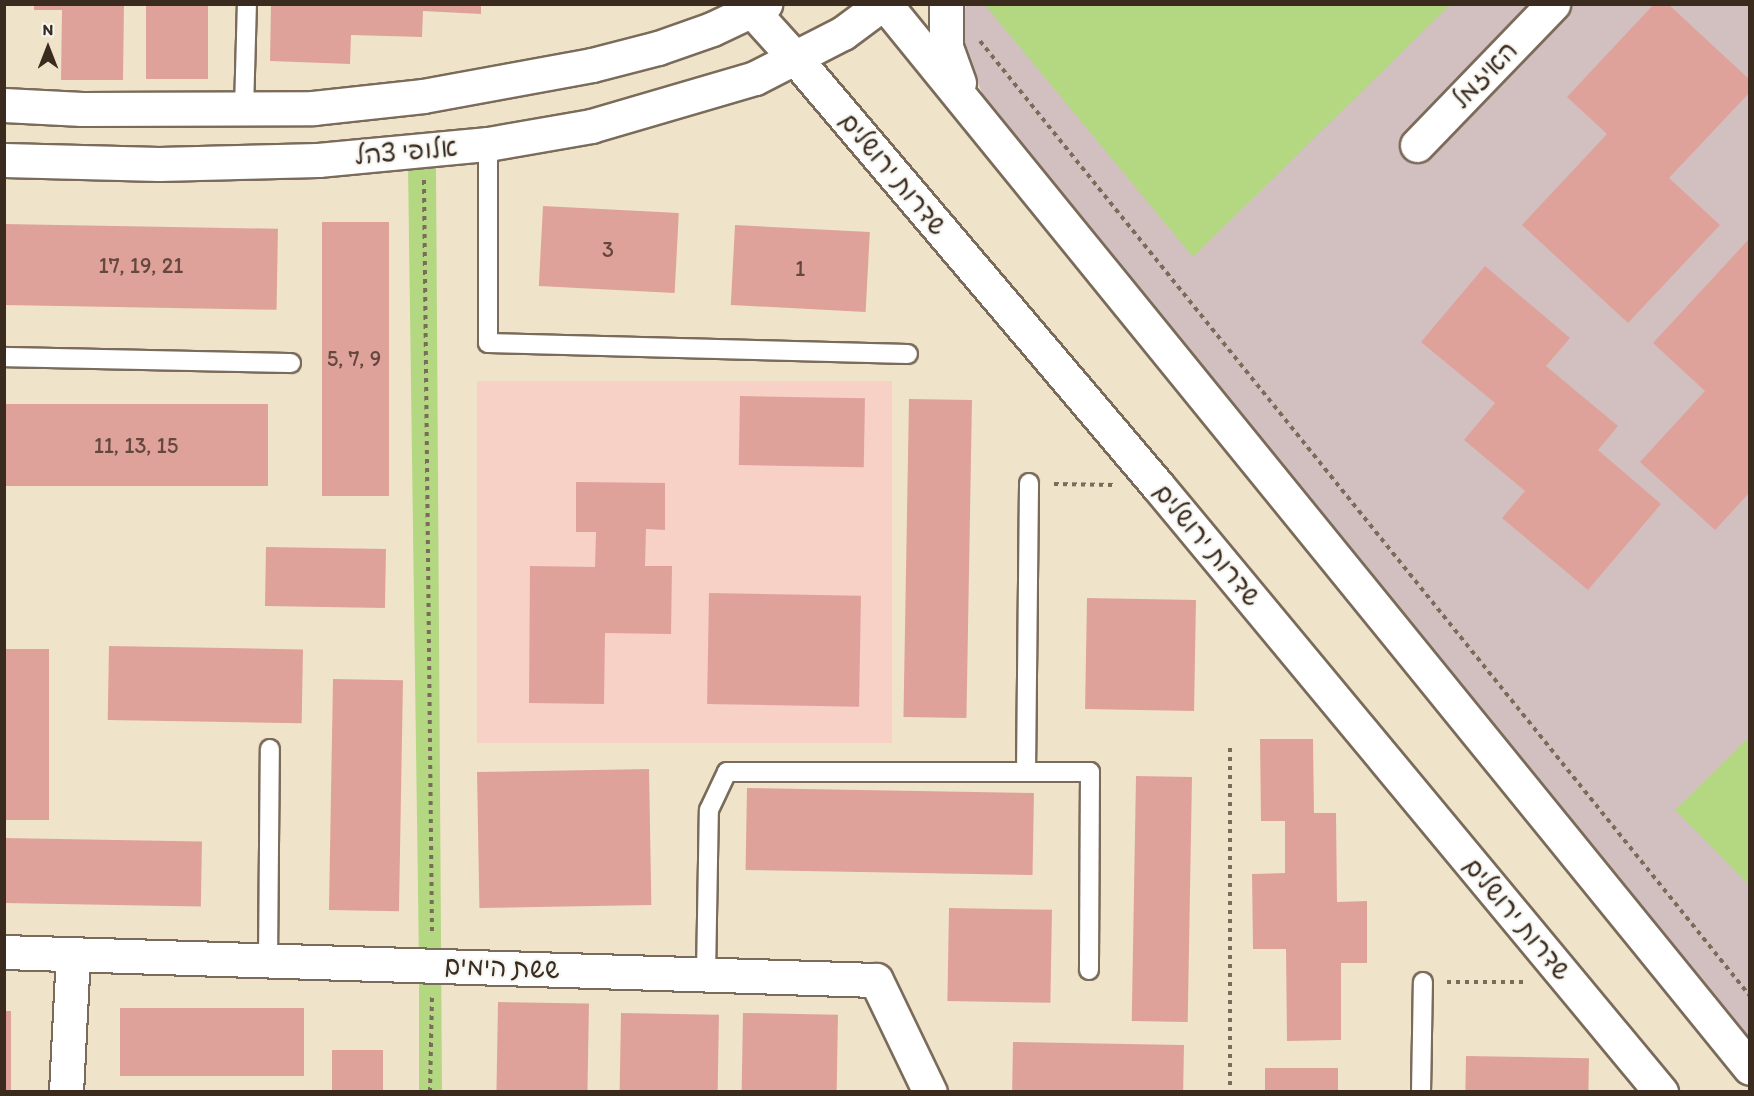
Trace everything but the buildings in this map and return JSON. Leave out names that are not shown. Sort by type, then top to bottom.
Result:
[{"type":"main road","name":"אלופי צהל","points":[[4,160],[159,164],[318,160],[488,144],[591,126],[673,104],[755,78],[843,33],[883,4]]},
{"type":"main road","points":[[883,4],[1749,1068]]},
{"type":"main road","name":"האיזמל","points":[[1417,145],[1553,4]]},
{"type":"main road","name":"אלופי צהל","points":[[4,105],[82,109],[313,108],[401,99],[520,80],[658,48],[754,7]]},
{"type":"main road","name":"שדרות ירושלים","points":[[754,7],[1158,486],[1661,1092]]},
{"type":"main road","points":[[946,12],[946,47],[967,105]]},
{"type":"main road","name":"ששת הימים","points":[[4,952],[876,980],[930,1092]]},
{"type":"main road","points":[[66,1092],[73,954]]},
{"type":"lane","points":[[243,109],[247,4]]},
{"type":"lane","points":[[488,144],[488,343],[908,354]]},
{"type":"lane","points":[[4,357],[291,363]]},
{"type":"lane","points":[[1026,772],[1029,483]]},
{"type":"lane","points":[[268,961],[270,749]]},
{"type":"lane","points":[[706,975],[709,810],[727,772],[1090,772],[1089,970]]},
{"type":"lane","points":[[1421,1092],[1423,982]]},
{"type":"path","points":[[946,12],[977,38],[1749,996]]},
{"type":"path","points":[[424,151],[433,966],[430,1092]]},
{"type":"path","points":[[1029,483],[1158,486]]},
{"type":"path","points":[[1230,748],[1230,1092]]},
{"type":"path","points":[[1423,982],[1570,982]]},
{"type":"shaded area","points":[[966,4],[1749,5],[1749,1041],[983,95],[968,60],[962,28]]},
{"type":"shaded area","points":[[477,381],[892,381],[892,743],[477,743]]},
{"type":"green space","points":[[985,4],[1450,5],[1193,257]]},
{"type":"green space","points":[[408,166],[436,168],[442,1092],[419,1091]]},
{"type":"green space","points":[[1749,737],[1749,885],[1675,810]]}]
